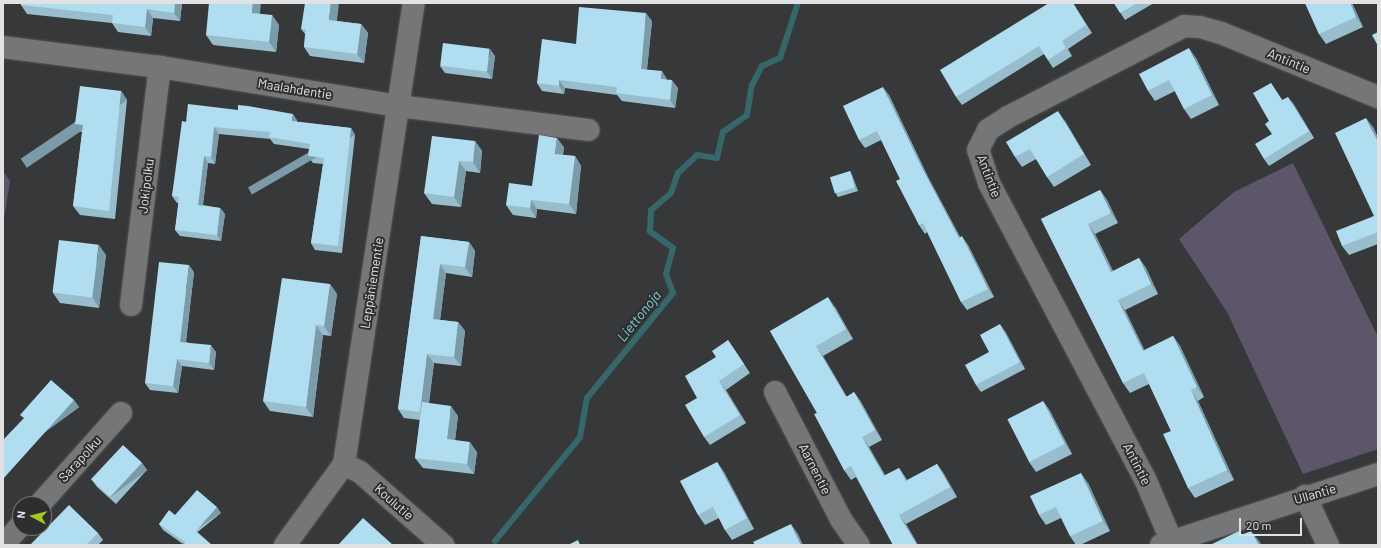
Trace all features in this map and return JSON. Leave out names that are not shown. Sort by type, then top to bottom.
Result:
[{"type":"street","name":"Leppäniementie","points":[[285,545],[344,464],[414,3]]},
{"type":"street","name":"Antintie","points":[[1166,543],[1146,481],[989,183],[978,150],[988,130],[1008,117],[1184,26],[1221,33],[1378,96]]},
{"type":"street","name":"Maalahdentie","points":[[3,47],[160,67],[399,106],[588,130]]},
{"type":"street","name":"Jokipolku","points":[[131,305],[160,67]]},
{"type":"street","name":"Aarnentie","points":[[775,392],[842,521],[859,545]]},
{"type":"street","name":"Sarapolku","points":[[47,496],[121,413]]},
{"type":"street","name":"Koulutie","points":[[344,464],[360,472],[443,545]]},
{"type":"street","name":"Ullantie","points":[[1166,543],[1304,496],[1378,474]]},
{"type":"street","points":[[1304,496],[1328,545]]},
{"type":"street","points":[[3,545],[12,535]]},
{"type":"shaded area","points":[[1293,163],[1378,337],[1378,449],[1303,474],[1227,312],[1179,239],[1234,192]]},
{"type":"shaded area","points":[[3,171],[10,181],[3,226]]},
{"type":"building","points":[[21,3],[175,3],[174,13],[147,9],[145,27],[112,23],[113,15],[21,5]]},
{"type":"building","points":[[209,3],[253,3],[252,13],[272,15],[269,42],[206,35]]},
{"type":"building","points":[[305,3],[331,3],[329,20],[361,24],[357,54],[304,47],[306,29],[301,29]]},
{"type":"building","points":[[1049,3],[1073,3],[1086,25],[1062,41],[1066,48],[1048,60],[1039,46],[956,97],[940,70]]},
{"type":"building","points":[[1114,3],[1137,3],[1120,13]]},
{"type":"building","points":[[1305,3],[1350,3],[1356,17],[1319,34]]},
{"type":"building","points":[[579,7],[646,13],[641,69],[662,71],[661,79],[672,80],[670,100],[616,93],[617,87],[559,80],[559,86],[537,83],[542,39],[576,44]]},
{"type":"building","points":[[1378,32],[1378,46],[1372,35]]},
{"type":"building","points":[[443,43],[490,49],[487,72],[440,66]]},
{"type":"building","points":[[1189,48],[1212,95],[1184,109],[1169,80],[1148,91],[1139,74]]},
{"type":"building","points":[[1271,83],[1282,100],[1288,97],[1309,131],[1264,159],[1255,144],[1272,134],[1265,124],[1269,121],[1253,93]]},
{"type":"building","points":[[80,86],[121,91],[109,211],[73,206],[83,125],[75,124]]},
{"type":"building","points":[[883,87],[922,168],[959,238],[962,236],[988,289],[961,302],[923,223],[919,225],[896,181],[900,179],[877,131],[859,140],[843,106]]},
{"type":"building","points":[[188,104],[238,110],[238,105],[248,106],[293,114],[292,121],[351,128],[338,246],[311,243],[324,158],[308,156],[310,144],[269,137],[270,132],[214,127],[211,157],[204,156],[198,205],[220,208],[217,235],[175,230],[179,197],[172,196],[182,121],[186,122]]},
{"type":"building","points":[[1058,111],[1084,154],[1047,177],[1030,149],[1015,157],[1006,142]]},
{"type":"building","points":[[1366,118],[1378,142],[1378,232],[1342,246],[1336,231],[1374,216],[1335,133]]},
{"type":"building","points":[[539,135],[557,138],[555,154],[575,156],[569,204],[531,200],[530,208],[506,205],[509,183],[532,186]]},
{"type":"building","points":[[432,136],[475,141],[473,162],[459,161],[454,197],[424,193]]},
{"type":"building","points":[[850,171],[855,187],[835,193],[830,177]]},
{"type":"building","points":[[1100,190],[1111,213],[1088,224],[1111,272],[1139,258],[1151,284],[1118,300],[1143,351],[1173,336],[1197,387],[1191,390],[1227,470],[1188,488],[1163,434],[1171,431],[1144,373],[1123,383],[1041,219]]},
{"type":"building","points":[[421,236],[469,242],[465,267],[440,264],[433,319],[458,322],[454,357],[427,354],[420,412],[398,409]]},
{"type":"building","points":[[59,240],[99,245],[92,297],[53,293]]},
{"type":"building","points":[[159,262],[189,265],[180,342],[211,345],[209,363],[177,359],[173,386],[145,383]]},
{"type":"building","points":[[282,278],[330,284],[324,326],[316,325],[306,407],[263,401]]},
{"type":"building","points":[[828,297],[846,329],[816,346],[846,397],[854,392],[875,430],[862,437],[884,476],[899,468],[906,481],[937,464],[950,487],[899,515],[917,545],[893,545],[851,466],[844,470],[814,414],[817,413],[770,331]]},
{"type":"building","points":[[1000,324],[1020,362],[976,385],[965,365],[989,352],[980,335]]},
{"type":"building","points":[[728,340],[744,364],[719,381],[740,415],[704,437],[685,405],[697,398],[685,376],[716,357],[712,351]]},
{"type":"building","points":[[51,380],[74,400],[3,479],[3,440],[24,418],[20,415]]},
{"type":"building","points":[[1043,401],[1065,444],[1029,462],[1007,419]]},
{"type":"building","points":[[422,402],[451,406],[447,439],[470,442],[467,464],[415,458]]},
{"type":"building","points":[[123,445],[142,463],[110,497],[91,479]]},
{"type":"building","points":[[717,462],[747,518],[725,530],[713,507],[698,515],[680,481]]},
{"type":"building","points":[[1081,473],[1103,521],[1070,536],[1056,507],[1039,515],[1030,496]]},
{"type":"building","points":[[197,490],[217,507],[196,531],[212,545],[183,545],[185,542],[159,524],[169,510],[175,515]]},
{"type":"building","points":[[69,505],[98,533],[86,545],[30,545],[39,536],[52,536],[52,522]]},
{"type":"building","points":[[363,518],[393,545],[338,545]]},
{"type":"building","points":[[791,524],[801,545],[755,545],[753,542]]},
{"type":"building","points":[[1239,531],[1241,535],[1251,531],[1259,545],[1210,545]]},
{"type":"building","points":[[578,540],[580,545],[568,545]]},
{"type":"waterway","name":"Liettonoja","points":[[495,541],[580,437],[587,398],[673,293],[666,274],[673,248],[650,231],[651,210],[671,193],[678,173],[697,155],[717,158],[723,132],[747,115],[752,85],[762,66],[780,58],[798,3]]}]
